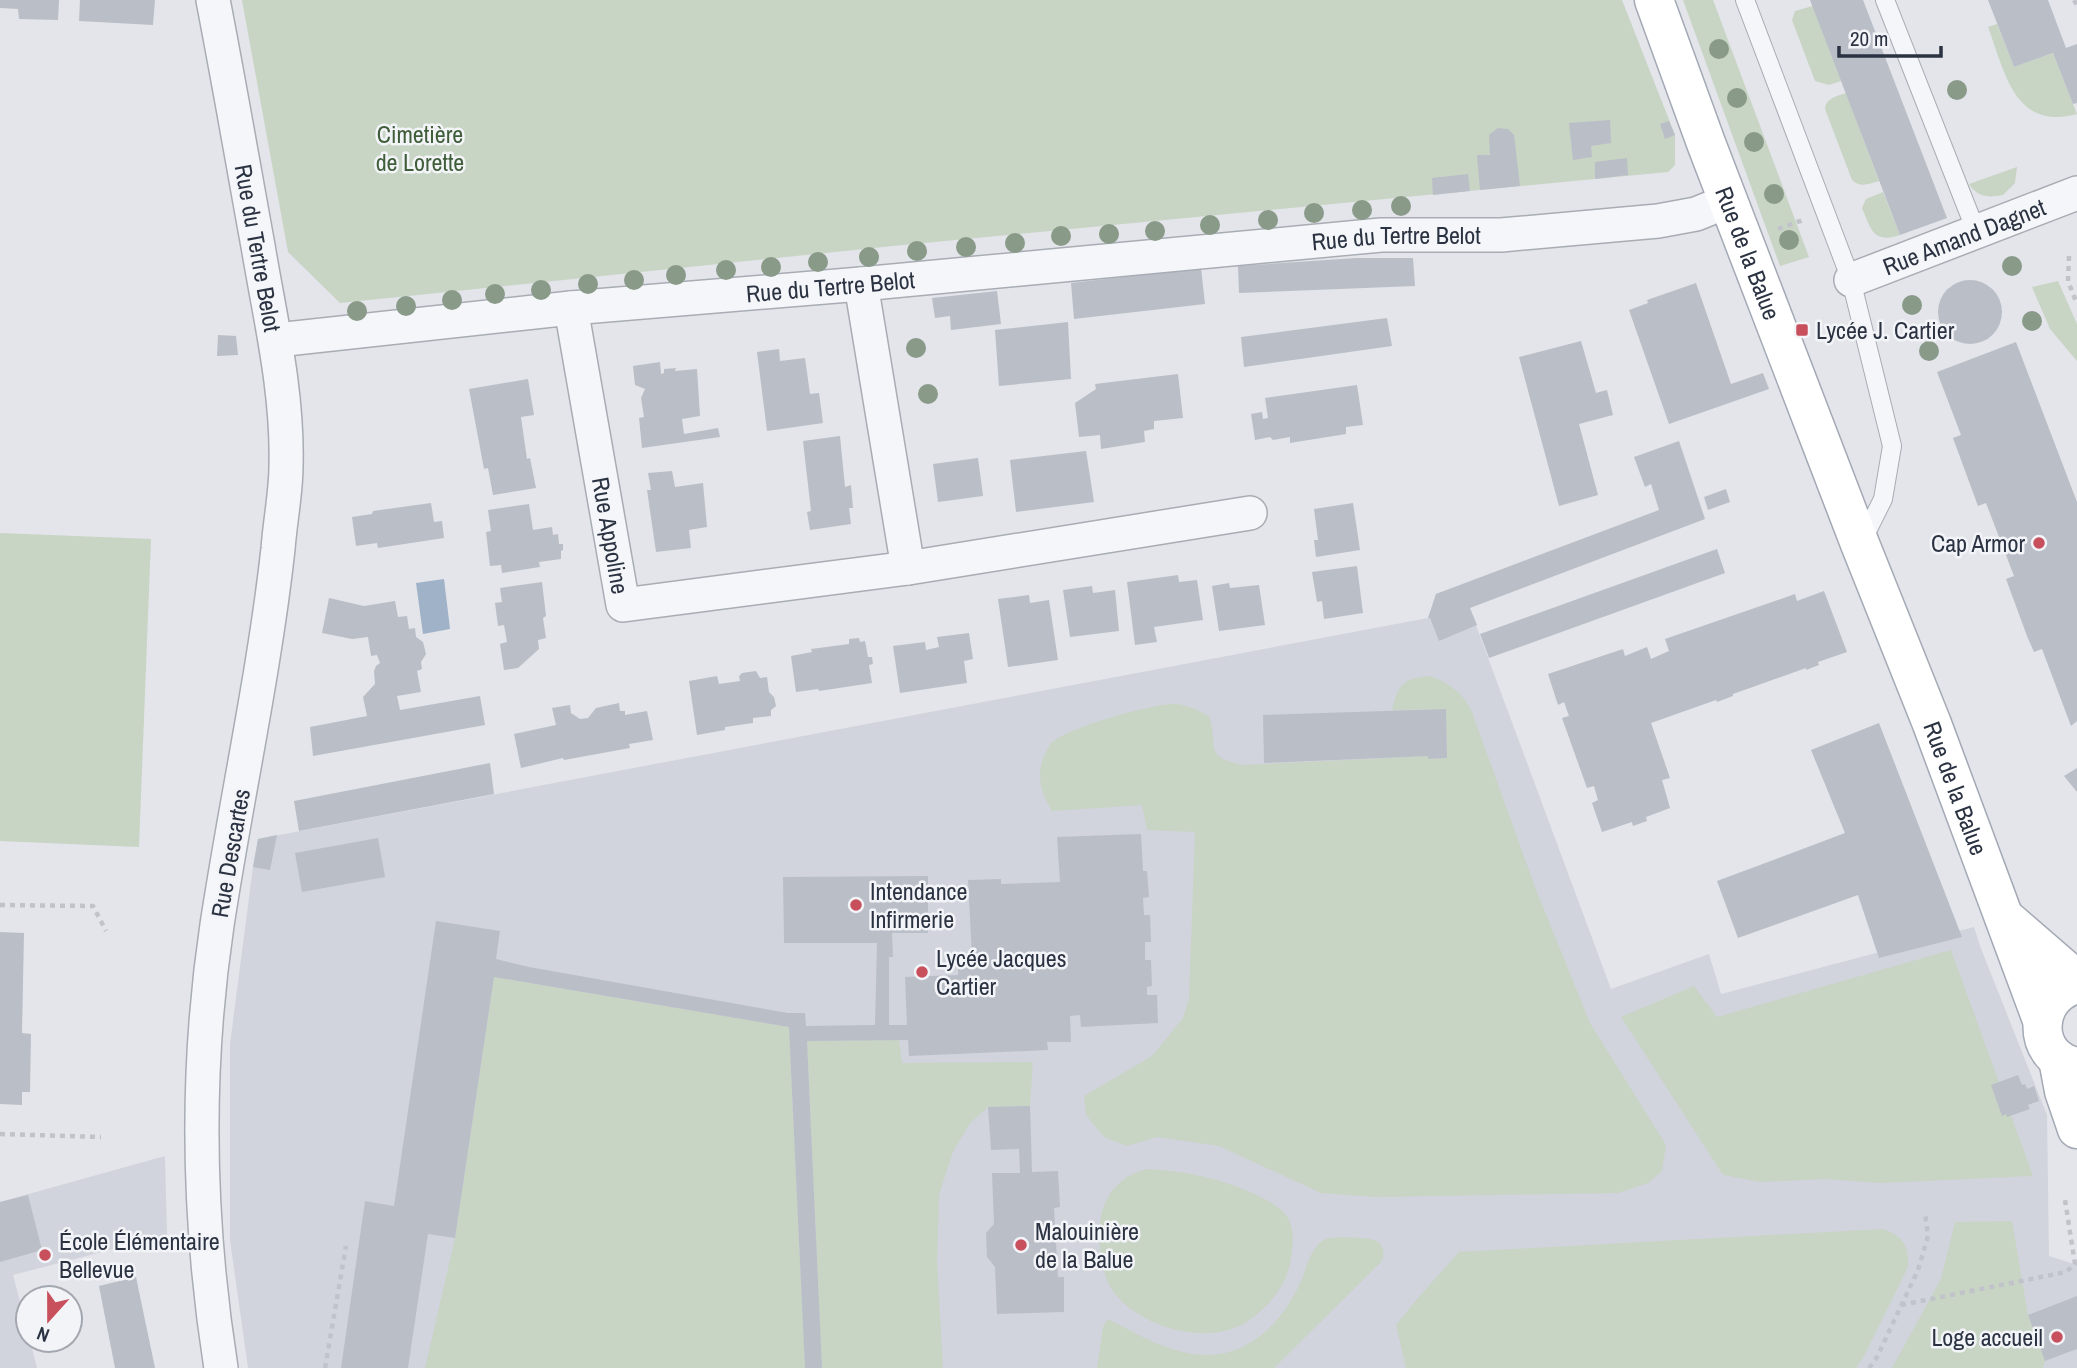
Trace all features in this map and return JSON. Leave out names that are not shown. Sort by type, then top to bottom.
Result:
[{"type":"main road","name":"Rue de la Balue","points":[[1654,0],[1728,201],[1932,724],[2042,1020],[2048,1047],[2067,1063]]},
{"type":"main road","name":"Rue de la Balue","points":[[2002,915],[2077,982]]},
{"type":"main road","points":[[2042,1020],[2046,1006],[2055,995],[2077,982]]},
{"type":"main road","points":[[2067,1063],[2064,1091],[2077,1129]]},
{"type":"street","name":"Rue du Tertre Belot","points":[[213,0],[276,340],[571,308],[861,284],[1381,235],[1501,235],[1658,221],[1696,214],[1728,201]]},
{"type":"street","name":"Rue Amand Dagnet","points":[[1851,280],[2077,193]]},
{"type":"street","points":[[861,284],[908,568]]},
{"type":"street","name":"Rue Appoline","points":[[571,308],[624,605],[908,568],[1250,513]]},
{"type":"street","name":"Rue Descartes","points":[[221,1368],[207,1247],[202,1103],[205,1026],[217,927],[273,591],[285,480],[284,416],[276,340]]},
{"type":"lane","points":[[1745,0],[1851,280],[1892,446],[1883,499],[1860,544]]},
{"type":"lane","points":[[1885,0],[1976,231]]},
{"type":"path","points":[[2074,0],[2077,5]]},
{"type":"path","points":[[1744,242],[1825,212]]},
{"type":"path","points":[[2068,256],[2068,281],[2077,304]]},
{"type":"path","points":[[0,905],[93,906],[106,931]]},
{"type":"path","points":[[0,1134],[101,1138]]},
{"type":"path","points":[[1901,1305],[2066,1272],[2074,1264],[2065,1200]]},
{"type":"path","points":[[1870,1368],[1917,1270],[1927,1236],[1925,1213]]},
{"type":"path","points":[[325,1368],[346,1246]]},
{"type":"shaded area","name":"Lycée Jacques Cartier","points":[[1461,585],[1611,989],[1709,954],[1721,994],[1974,927],[2047,1115],[2049,1256],[2077,1265],[2077,1368],[248,1368],[230,1240],[230,1044],[258,839],[1428,618],[1436,594]]},
{"type":"shaded area","name":"École Élémentaire Bellevue","points":[[165,1156],[167,1235],[13,1275],[15,1284],[14,1354],[34,1354],[37,1368],[0,1368],[0,1202]]},
{"type":"green space","name":"Cimetière de Lorette","points":[[242,0],[1622,0],[1675,135],[1675,165],[1668,172],[893,246],[340,303],[288,252]]},
{"type":"green space","points":[[1683,0],[1713,0],[1809,257],[1780,266]]},
{"type":"green space","points":[[1813,6],[1841,81],[1829,85],[1815,81],[1792,20],[1795,11]]},
{"type":"green space","points":[[1997,24],[2014,67],[2053,53],[2077,114],[2056,117],[2039,114],[2026,106],[2015,94],[1988,27]]},
{"type":"green space","points":[[1846,93],[1879,181],[1862,185],[1852,180],[1825,109],[1830,100]]},
{"type":"green space","points":[[2017,167],[2015,183],[2003,195],[1984,196],[1969,184]]},
{"type":"green space","points":[[1883,192],[1900,235],[1884,238],[1878,236],[1871,228],[1862,208],[1866,199]]},
{"type":"green space","points":[[2058,281],[2077,324],[2077,361],[2050,329],[2032,287]]},
{"type":"green space","points":[[0,533],[151,539],[139,847],[0,841]]},
{"type":"green space","points":[[1430,676],[1455,689],[1472,712],[1535,887],[1590,1023],[1666,1145],[1662,1171],[1648,1183],[1618,1193],[1375,1197],[1321,1193],[1219,1146],[1157,1137],[1127,1146],[1104,1137],[1086,1115],[1084,1096],[1152,1056],[1183,1018],[1189,998],[1195,832],[1147,830],[1142,805],[1052,811],[1040,778],[1042,762],[1050,745],[1070,732],[1088,725],[1127,713],[1173,704],[1187,706],[1209,716],[1217,754],[1230,762],[1243,765],[1428,756],[1428,759],[1447,758],[1446,709],[1392,710],[1403,684]]},
{"type":"green space","points":[[1951,950],[2033,1176],[1881,1183],[1824,1179],[1761,1182],[1723,1175],[1621,1017],[1694,986],[1717,1017]]},
{"type":"green space","points":[[494,977],[789,1027],[805,1368],[425,1368],[455,1238]]},
{"type":"green space","points":[[899,1040],[902,1063],[1033,1062],[1030,1106],[988,1107],[970,1123],[953,1152],[939,1195],[937,1262],[943,1368],[822,1368],[807,1041]]},
{"type":"green space","points":[[1147,1169],[1174,1171],[1235,1186],[1263,1198],[1283,1212],[1289,1220],[1293,1243],[1286,1276],[1277,1294],[1248,1321],[1232,1329],[1213,1333],[1174,1329],[1137,1313],[1122,1302],[1111,1288],[1099,1242],[1102,1214],[1112,1191],[1121,1182],[1132,1174]]},
{"type":"green space","points":[[2012,1221],[2028,1315],[2045,1361],[2043,1368],[1892,1368],[1941,1279],[1955,1222]]},
{"type":"green space","points":[[1883,1229],[1903,1243],[1908,1267],[1856,1368],[1406,1368],[1396,1325],[1459,1252]]},
{"type":"green space","points":[[1346,1237],[1379,1243],[1383,1253],[1382,1261],[1274,1368],[1097,1368],[1103,1327],[1108,1319],[1156,1343],[1187,1353],[1225,1353],[1241,1347],[1256,1339],[1282,1314],[1319,1243],[1329,1238]]},
{"type":"water","points":[[444,579],[450,629],[423,634],[416,583]]},
{"type":"building","points":[[0,0],[59,0],[58,20],[19,19],[18,9],[0,8]]},
{"type":"building","points":[[80,0],[155,0],[153,25],[79,21]]},
{"type":"building","points":[[1810,0],[1863,0],[1947,218],[1900,235]]},
{"type":"building","points":[[1988,0],[2048,0],[2066,48],[2077,44],[2077,103],[2073,104],[2053,53],[2014,67]]},
{"type":"building","points":[[1610,120],[1611,143],[1591,146],[1592,157],[1573,160],[1569,123]]},
{"type":"building","points":[[1669,121],[1675,135],[1665,139],[1660,124]]},
{"type":"building","points":[[1498,128],[1508,129],[1514,135],[1520,186],[1480,190],[1477,155],[1490,155],[1489,135]]},
{"type":"building","points":[[1627,158],[1628,175],[1595,179],[1595,162]]},
{"type":"building","points":[[1468,174],[1470,191],[1433,195],[1432,178]]},
{"type":"building","points":[[1356,258],[1413,258],[1415,286],[1239,293],[1238,266]]},
{"type":"building","points":[[1201,268],[1205,304],[1074,319],[1071,283]]},
{"type":"building","points":[[1964,280],[1976,280],[1993,289],[2000,300],[2000,324],[1993,335],[1976,344],[1964,344],[1952,339],[1943,330],[1938,318],[1938,306],[1943,294],[1952,285]]},
{"type":"building","points":[[1696,283],[1731,384],[1763,373],[1769,389],[1669,424],[1629,310],[1648,303],[1647,300]]},
{"type":"building","points":[[997,291],[1001,324],[951,330],[950,316],[935,318],[932,298]]},
{"type":"building","points":[[1387,318],[1392,346],[1244,367],[1241,337]]},
{"type":"building","points":[[1068,322],[1071,379],[999,386],[995,330]]},
{"type":"building","points":[[218,335],[236,336],[238,355],[217,356]]},
{"type":"building","points":[[1581,341],[1596,393],[1607,390],[1613,415],[1579,424],[1598,495],[1559,506],[1519,357]]},
{"type":"building","name":"Cap Armor","points":[[2016,342],[2077,502],[2077,721],[2071,726],[2042,649],[2034,652],[2027,636],[2006,579],[2014,576],[1986,503],[1978,506],[1953,438],[1961,435],[1937,372]]},
{"type":"building","points":[[779,349],[780,361],[805,358],[810,394],[819,393],[823,423],[767,431],[757,352]]},
{"type":"building","points":[[660,362],[661,374],[664,369],[697,369],[700,416],[682,419],[684,434],[718,428],[720,437],[642,448],[639,418],[644,417],[641,398],[645,389],[635,385],[633,366]]},
{"type":"building","points":[[1178,374],[1183,418],[1154,421],[1154,429],[1144,431],[1145,442],[1101,449],[1100,435],[1079,437],[1075,403],[1096,389],[1095,384]]},
{"type":"building","points":[[528,379],[534,415],[521,417],[527,459],[530,458],[536,488],[493,495],[488,468],[484,469],[469,389]]},
{"type":"building","points":[[1357,385],[1363,425],[1346,427],[1346,434],[1290,443],[1290,437],[1255,440],[1251,414],[1262,412],[1263,419],[1268,418],[1265,398]]},
{"type":"building","points":[[840,436],[845,487],[851,485],[851,524],[810,530],[807,512],[811,511],[803,441]]},
{"type":"building","points":[[1679,441],[1705,519],[1470,608],[1477,625],[1439,641],[1428,618],[1436,594],[1659,510],[1651,484],[1645,487],[1634,457]]},
{"type":"building","points":[[1086,451],[1094,502],[1016,512],[1010,460]]},
{"type":"building","points":[[978,458],[983,496],[938,502],[933,464]]},
{"type":"building","points":[[672,471],[675,487],[703,483],[707,527],[689,530],[691,548],[656,552],[647,490],[651,490],[648,473]]},
{"type":"building","points":[[1726,489],[1730,502],[1708,510],[1704,497]]},
{"type":"building","points":[[431,503],[434,522],[442,521],[444,538],[378,548],[377,543],[356,546],[352,517],[372,514],[373,511]]},
{"type":"building","points":[[1353,503],[1360,550],[1316,557],[1314,540],[1318,540],[1314,509]]},
{"type":"building","points":[[529,504],[533,530],[552,527],[553,535],[558,534],[559,544],[563,544],[561,559],[539,562],[540,567],[502,573],[501,565],[490,566],[486,532],[491,531],[488,510]]},
{"type":"building","points":[[1717,549],[1725,573],[1489,658],[1480,634]]},
{"type":"building","points":[[1357,566],[1363,613],[1324,619],[1322,601],[1317,602],[1312,572]]},
{"type":"building","points":[[1178,575],[1179,582],[1197,580],[1203,620],[1154,627],[1157,642],[1135,645],[1127,582]]},
{"type":"building","points":[[542,582],[546,638],[538,640],[539,649],[518,668],[504,670],[500,644],[507,642],[504,625],[498,626],[495,603],[502,602],[500,588]]},
{"type":"building","points":[[1229,583],[1230,588],[1259,585],[1265,625],[1219,631],[1212,586]]},
{"type":"building","points":[[1092,586],[1093,593],[1115,590],[1119,631],[1070,637],[1063,590]]},
{"type":"building","points":[[1824,591],[1847,652],[1818,662],[1819,665],[1806,670],[1651,723],[1670,778],[1662,780],[1670,808],[1646,817],[1647,821],[1633,826],[1632,822],[1602,832],[1592,803],[1598,800],[1594,786],[1587,788],[1562,718],[1569,716],[1564,702],[1558,705],[1548,674],[1623,649],[1625,656],[1647,647],[1651,659],[1669,651],[1665,639],[1795,594],[1797,601]]},
{"type":"building","points":[[1029,595],[1030,603],[1049,600],[1058,660],[1008,667],[998,599]]},
{"type":"building","points":[[329,598],[364,606],[395,601],[398,617],[407,616],[409,629],[415,628],[416,637],[423,642],[426,654],[421,662],[422,669],[417,671],[421,692],[397,696],[400,710],[480,696],[485,725],[313,756],[310,727],[367,716],[363,697],[375,684],[374,671],[380,663],[377,655],[371,656],[368,637],[352,639],[322,633]]},
{"type":"building","points":[[969,633],[973,659],[964,661],[967,683],[900,693],[893,646],[925,642],[926,650],[939,647],[937,637]]},
{"type":"building","points":[[859,638],[860,642],[865,641],[868,657],[872,657],[873,664],[869,665],[872,683],[796,692],[791,656],[812,652],[811,649],[849,644],[849,639]]},
{"type":"building","points":[[756,671],[760,678],[767,677],[769,692],[774,697],[776,706],[771,710],[771,716],[753,718],[753,723],[697,735],[689,681],[717,676],[719,684],[740,681],[739,676],[742,673]]},
{"type":"building","points":[[619,703],[620,711],[625,711],[625,715],[647,711],[653,740],[629,744],[630,748],[564,760],[563,758],[521,768],[514,734],[556,725],[552,708],[570,705],[571,713],[580,719],[588,718],[596,708]]},
{"type":"building","points":[[1446,709],[1447,758],[1428,759],[1428,756],[1264,763],[1263,715]]},
{"type":"building","points":[[1879,723],[1962,937],[1879,958],[1858,895],[1738,938],[1717,881],[1845,833],[1811,750]]},
{"type":"building","points":[[490,763],[494,794],[299,831],[294,801]]},
{"type":"building","points":[[2077,768],[2077,792],[2064,776]]},
{"type":"building","points":[[1141,834],[1143,871],[1147,871],[1149,897],[1143,898],[1144,915],[1150,915],[1151,942],[1145,942],[1145,960],[1151,960],[1152,986],[1147,987],[1147,995],[1157,995],[1158,1023],[1081,1027],[1080,1015],[1070,1016],[1071,1042],[1047,1042],[1048,1050],[909,1056],[908,1040],[807,1041],[822,1368],[805,1368],[789,1027],[494,977],[455,1238],[428,1234],[408,1368],[341,1368],[365,1201],[394,1206],[436,921],[500,931],[496,959],[529,967],[788,1013],[805,1013],[806,1026],[875,1025],[877,943],[784,943],[783,877],[928,876],[928,933],[892,933],[893,957],[889,957],[889,1025],[907,1025],[905,977],[958,975],[958,963],[976,962],[976,957],[972,957],[968,880],[1001,879],[1001,884],[1060,882],[1057,837]]},
{"type":"building","points":[[277,835],[270,870],[253,867],[258,839]]},
{"type":"building","points":[[378,838],[385,877],[302,892],[295,853]]},
{"type":"building","points":[[0,932],[24,933],[22,1033],[31,1034],[30,1092],[22,1092],[22,1105],[0,1104]]},
{"type":"building","points":[[2018,1075],[2027,1089],[2034,1086],[2039,1101],[2028,1105],[2030,1109],[2007,1117],[2006,1114],[2002,1116],[1991,1085]]},
{"type":"building","name":"Malouinière de la Balue","points":[[1030,1106],[1032,1172],[1058,1171],[1060,1207],[1054,1208],[1058,1277],[1064,1277],[1064,1312],[997,1314],[995,1267],[987,1257],[986,1233],[994,1224],[992,1173],[1020,1173],[1019,1149],[991,1150],[988,1107]]},
{"type":"building","points":[[28,1195],[42,1250],[0,1262],[0,1202]]},
{"type":"building","points":[[136,1277],[155,1368],[115,1368],[99,1286]]},
{"type":"building","name":"Loge accueil","points":[[2077,1296],[2077,1349],[2045,1361],[2028,1315]]},
{"type":"place","name":"Lycée J. Cartier","points":[[1802,330]]},
{"type":"place","name":"Cap Armor","points":[[2039,543]]},
{"type":"place","name":"Intendance Infirmerie","points":[[856,905]]},
{"type":"place","name":"Lycée Jacques Cartier","points":[[922,972]]},
{"type":"place","name":"Malouinière de la Balue","points":[[1021,1245]]},
{"type":"place","name":"École Élémentaire Bellevue","points":[[45,1255]]},
{"type":"place","name":"Loge accueil","points":[[2057,1337]]}]
